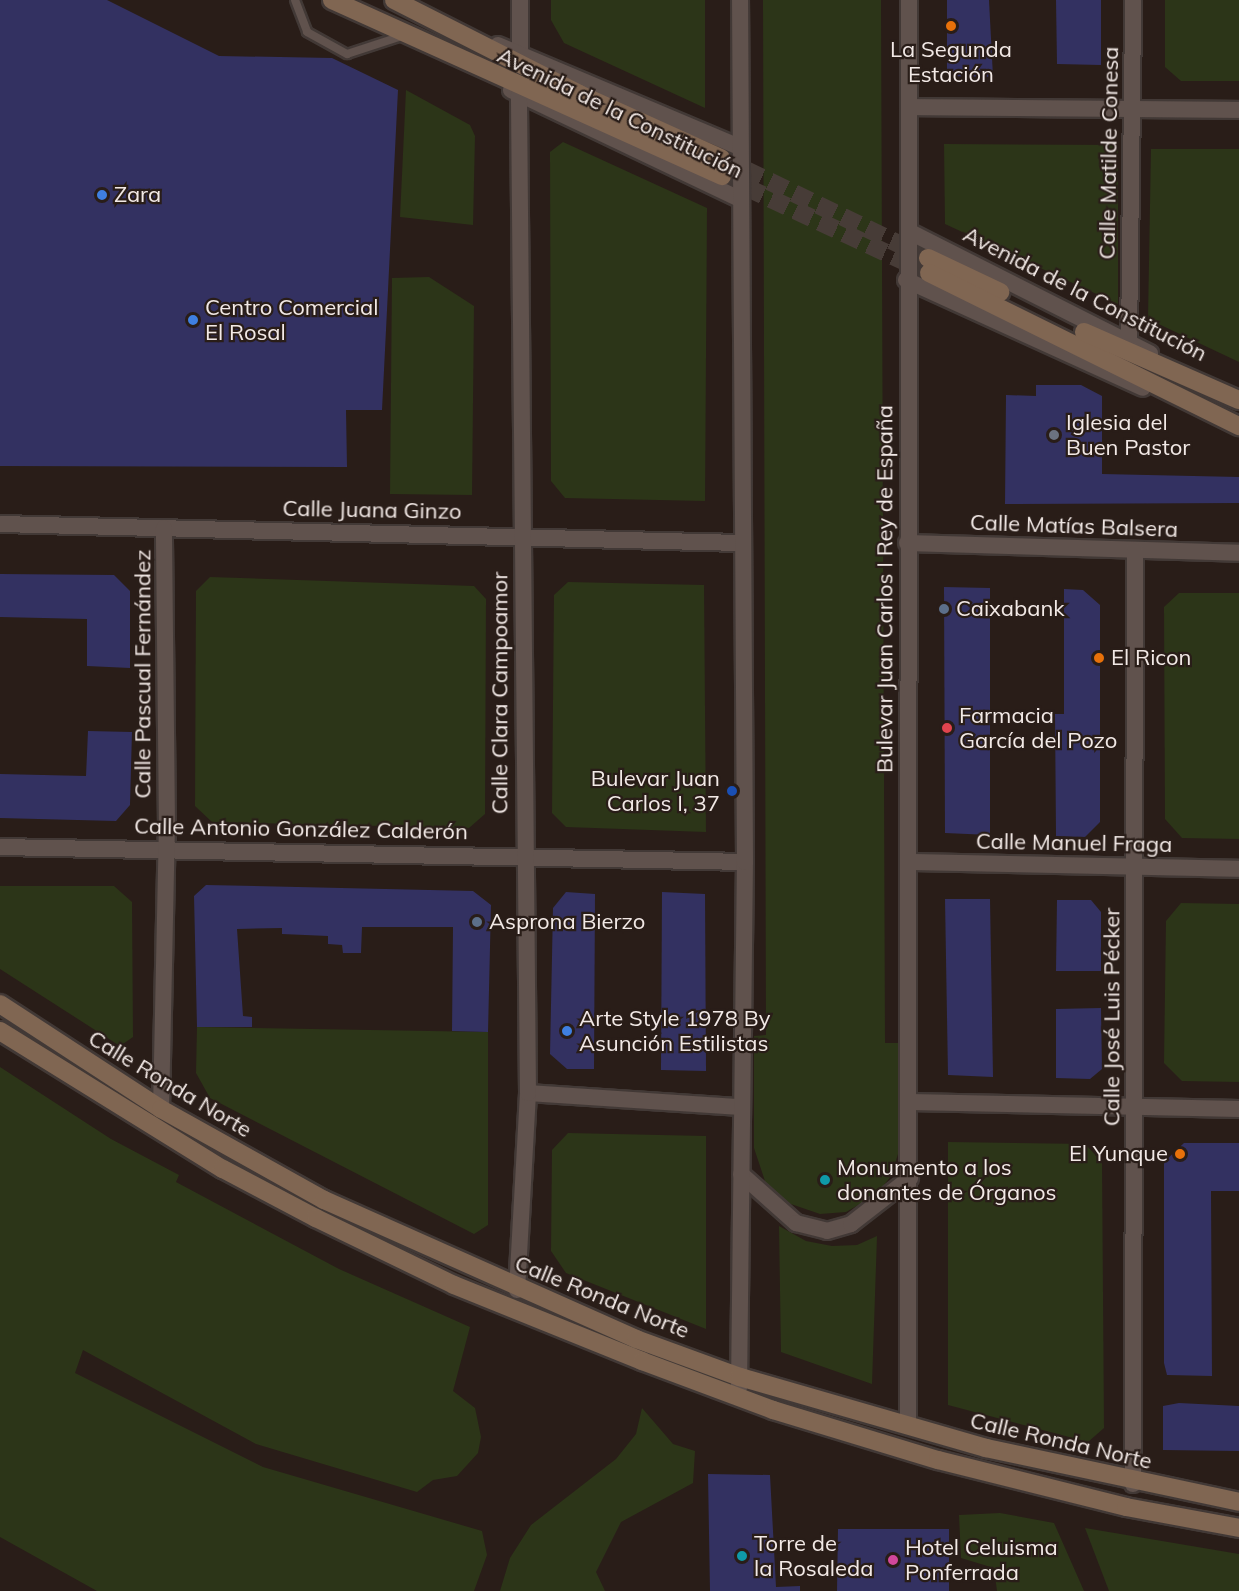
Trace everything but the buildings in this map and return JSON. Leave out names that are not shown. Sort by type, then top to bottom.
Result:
[{"type":"street","name":"Avenida de la Constitución","points":[[332,0],[448,50],[722,176]]},
{"type":"street","name":"Avenida de la Constitución","points":[[394,0],[721,158]]},
{"type":"street","points":[[520,0],[520,54]]},
{"type":"street","points":[[738,1397],[745,862],[740,0]]},
{"type":"street","name":"Bulevar Juan Carlos I Rey de España","points":[[908,1426],[910,1102],[906,280],[910,232],[909,0]]},
{"type":"street","name":"Calle Matilde Conesa","points":[[1129,342],[1134,109],[1133,0]]},
{"type":"street","name":"Avenida de la Constitución","points":[[451,28],[520,54],[740,147]]},
{"type":"street","name":"Avenida de la Constitución","points":[[448,50],[519,95],[740,199]]},
{"type":"street","name":"Calle Clara Campoamor","points":[[517,1290],[528,1093],[524,856],[519,95]]},
{"type":"street","points":[[909,107],[1239,110]]},
{"type":"street","name":"Avenida de la Constitución","points":[[910,232],[1239,399]]},
{"type":"street","name":"Avenida de la Constitución","points":[[1239,399],[929,265],[1239,427]]},
{"type":"street","name":"Avenida de la Constitución","points":[[906,280],[1239,427]]},
{"type":"street","name":"Calle Juana Ginzo","points":[[0,524],[522,535],[742,543]]},
{"type":"street","name":"Calle Pascual Fernández","points":[[162,1109],[166,849],[164,528]]},
{"type":"street","name":"Calle Matías Balsera","points":[[908,543],[1239,553]]},
{"type":"street","name":"Calle José Luis Pécker","points":[[1133,1484],[1135,550]]},
{"type":"street","name":"Calle Antonio González Calderón","points":[[0,847],[745,862]]},
{"type":"street","name":"Calle Manuel Fraga","points":[[909,862],[1239,869]]},
{"type":"street","name":"Calle Ronda Norte","points":[[0,1004],[162,1109],[324,1200],[517,1290],[740,1377],[908,1426],[1133,1484],[1239,1502]]},
{"type":"street","name":"Calle Ronda Norte","points":[[0,1031],[223,1169],[454,1285],[738,1397],[938,1460],[1126,1507],[1239,1528]]},
{"type":"street","points":[[528,1093],[741,1107]]},
{"type":"street","points":[[910,1102],[1239,1109]]},
{"type":"street","points":[[741,1174],[796,1223],[827,1231],[851,1224],[910,1178]]},
{"type":"lane","points":[[295,0],[307,32],[347,54],[410,34]]},
{"type":"green space","points":[[551,0],[705,0],[705,108],[564,43],[551,20]]},
{"type":"green space","points":[[763,0],[881,0],[885,1043],[898,1043],[899,1151],[891,1176],[876,1195],[846,1212],[820,1214],[788,1203],[766,1184],[754,1148],[754,1036],[766,1035]]},
{"type":"green space","points":[[1165,0],[1239,0],[1239,81],[1181,81],[1165,67]]},
{"type":"green space","points":[[406,90],[470,125],[475,136],[473,225],[400,217]]},
{"type":"green space","points":[[563,142],[707,208],[705,501],[565,498],[551,481],[550,152]]},
{"type":"green space","points":[[944,144],[1118,145],[1118,304],[945,224]]},
{"type":"green space","points":[[1151,149],[1239,149],[1239,362],[1148,319]]},
{"type":"green space","points":[[429,277],[474,306],[472,495],[390,494],[392,278]]},
{"type":"green space","points":[[210,577],[474,586],[486,599],[485,814],[469,828],[212,822],[195,806],[196,591]]},
{"type":"green space","points":[[568,582],[704,585],[706,832],[566,827],[552,813],[554,595]]},
{"type":"green space","points":[[1179,593],[1239,593],[1239,839],[1182,838],[1165,819],[1164,607]]},
{"type":"green space","points":[[0,886],[114,886],[132,902],[133,1037],[120,1046],[0,969]]},
{"type":"green space","points":[[1181,903],[1239,904],[1239,1082],[1182,1081],[1164,1063],[1166,921]]},
{"type":"green space","points":[[197,1027],[488,1032],[488,1225],[474,1234],[210,1098],[196,1073]]},
{"type":"green space","points":[[0,1067],[111,1139],[179,1175],[176,1182],[339,1269],[470,1327],[453,1391],[475,1408],[481,1437],[478,1453],[457,1476],[433,1480],[417,1492],[256,1444],[83,1350],[75,1373],[263,1467],[482,1531],[487,1555],[474,1591],[97,1591],[0,1537]]},
{"type":"green space","points":[[568,1133],[706,1136],[706,1329],[566,1273],[551,1251],[552,1150]]},
{"type":"green space","points":[[948,1142],[1085,1144],[1102,1162],[1104,1428],[1088,1442],[948,1405]]},
{"type":"green space","points":[[779,1226],[806,1241],[832,1246],[857,1245],[877,1236],[872,1384],[781,1352]]},
{"type":"green space","points":[[642,1408],[673,1444],[695,1451],[693,1483],[621,1522],[596,1572],[605,1591],[500,1591],[510,1558],[531,1525],[616,1459],[636,1434]]},
{"type":"green space","points":[[1000,1513],[1054,1523],[1084,1591],[997,1591],[994,1568],[961,1558],[959,1515]]},
{"type":"green space","points":[[1085,1528],[1239,1554],[1239,1591],[1109,1591]]},
{"type":"tunnel","points":[[721,158],[928,258]]},
{"type":"tunnel","points":[[722,176],[929,273]]},
{"type":"place","name":"La Segunda Estación","points":[[951,26]]},
{"type":"place","name":"Zara","points":[[102,195]]},
{"type":"place","name":"Centro Comercial El Rosal","points":[[193,320]]},
{"type":"place","name":"Iglesia del Buen Pastor","points":[[1054,435]]},
{"type":"place","name":"Caixabank","points":[[944,609]]},
{"type":"place","name":"El Ricon","points":[[1099,658]]},
{"type":"place","name":"Farmacia García del Pozo","points":[[947,728]]},
{"type":"place","name":"Bulevar Juan Carlos I, 37","points":[[732,791]]},
{"type":"place","name":"Asprona Bierzo","points":[[477,922]]},
{"type":"place","name":"Arte Style 1978 By Asunción Estilistas","points":[[567,1031]]},
{"type":"place","name":"El Yunque","points":[[1180,1154]]},
{"type":"place","name":"Monumento a los donantes de Órganos","points":[[825,1180]]},
{"type":"place","name":"Torre de la Rosaleda","points":[[742,1556]]},
{"type":"place","name":"Hotel Celuisma Ponferrada","points":[[893,1560]]}]
